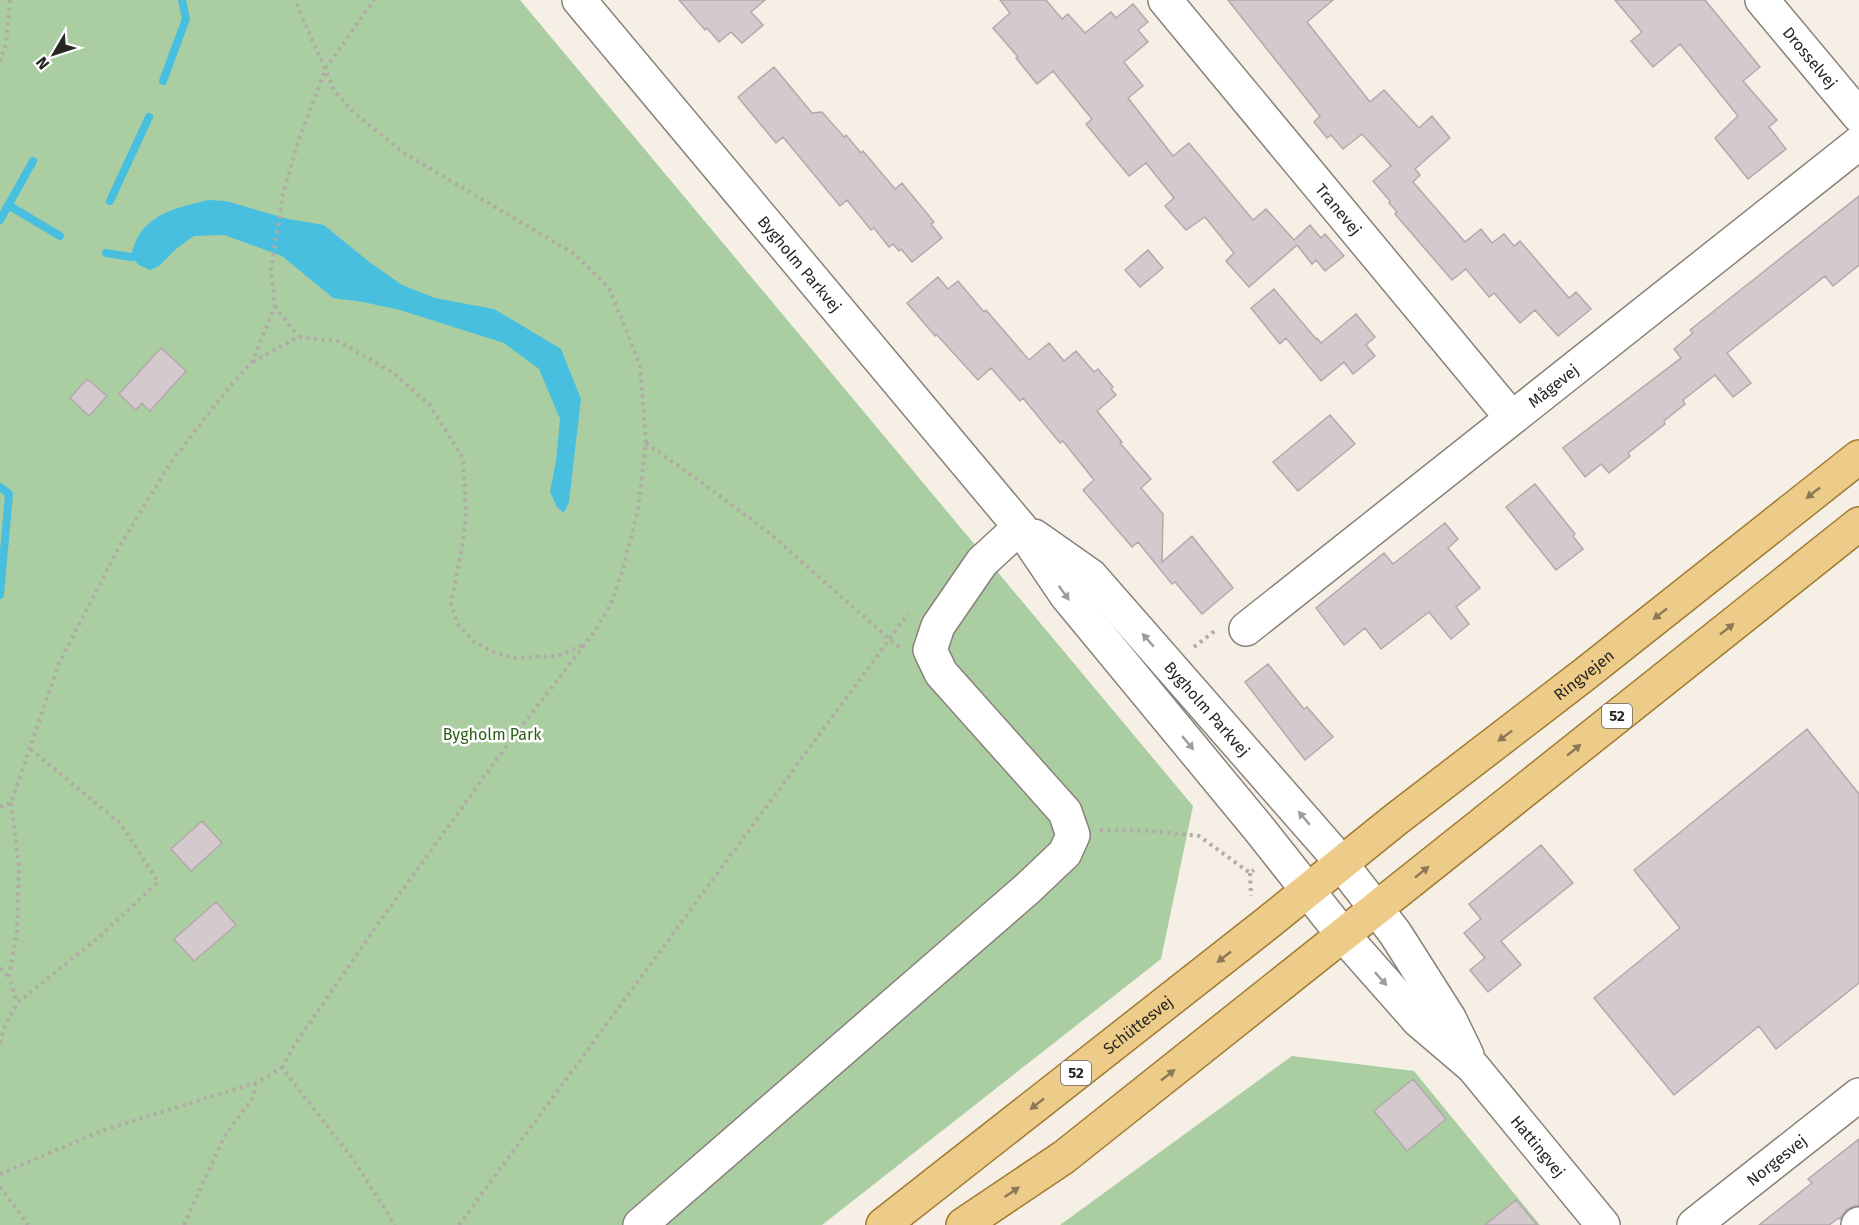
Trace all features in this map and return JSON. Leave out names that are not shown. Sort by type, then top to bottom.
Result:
[{"type":"main road","name":"Ringvejen","points":[[1307,891],[1859,457]]},
{"type":"main road","name":"52","points":[[963,1225],[1064,1157],[1859,524]]},
{"type":"main road","name":"Schüttesvej","points":[[883,1225],[1307,891]]},
{"type":"street","name":"Bygholm Parkvej","points":[[579,0],[1020,527],[1066,595],[1343,935]]},
{"type":"street","name":"Tranevej","points":[[1165,0],[1511,417]]},
{"type":"street","name":"Drosselvej","points":[[1762,0],[1859,116]]},
{"type":"street","name":"Mågevej","points":[[1246,629],[1859,143]]},
{"type":"street","name":"Bygholm Parkvej","points":[[1020,527],[1091,576],[1341,863],[1376,909]]},
{"type":"street","points":[[640,1225],[1027,889],[1065,853],[1073,835],[1065,812],[941,673],[930,650],[938,626],[982,562],[1020,527]]},
{"type":"street","name":"Hattingvej","points":[[1376,909],[1395,933],[1449,1018],[1473,1067]]},
{"type":"street","name":"Hattingvej","points":[[1343,935],[1419,1021],[1473,1067],[1604,1225]]},
{"type":"street","name":"Norgesvej","points":[[1694,1225],[1859,1095]]},
{"type":"path","points":[[0,62],[6,43],[10,0]]},
{"type":"path","points":[[0,1174],[104,1130],[255,1083],[282,1068],[294,1046],[375,928],[490,768],[584,645],[611,603],[622,572],[638,510],[646,443],[640,365],[609,288],[573,253],[404,153],[354,113],[334,90],[295,0]]},
{"type":"path","points":[[252,362],[275,306],[271,270],[284,193],[300,136],[326,68],[374,0]]},
{"type":"path","points":[[275,306],[298,337]]},
{"type":"path","points":[[17,1003],[9,976],[17,933],[18,867],[10,803],[59,663],[119,547],[171,462],[231,385],[252,362],[298,337],[338,341],[392,372],[429,404],[463,458],[466,516],[451,603],[457,623],[473,641],[493,652],[514,658],[557,656],[584,645]]},
{"type":"path","points":[[646,443],[769,533],[839,593],[889,640]]},
{"type":"path","points":[[459,1225],[910,612]]},
{"type":"path","points":[[1170,666],[1225,623],[1246,629]]},
{"type":"path","points":[[0,1043],[5,1026],[17,1003],[98,938],[158,882],[121,824],[29,748]]},
{"type":"path","points":[[0,807],[10,803]]},
{"type":"path","points":[[1073,835],[1088,830],[1152,831],[1199,836],[1250,873],[1278,853]]},
{"type":"path","points":[[0,968],[9,976]]},
{"type":"path","points":[[282,1068],[352,1159],[395,1225]]},
{"type":"path","points":[[184,1225],[224,1137],[254,1095],[255,1083]]},
{"type":"path","points":[[0,1187],[28,1225]]},
{"type":"green space","name":"Bygholm Park","points":[[0,0],[520,0],[1193,806],[1161,959],[822,1225],[0,1225]]},
{"type":"green space","points":[[1292,1056],[1414,1071],[1540,1225],[1060,1225]]},
{"type":"water","points":[[208,200],[226,201],[288,219],[324,225],[402,285],[435,298],[494,309],[561,349],[581,399],[569,502],[564,513],[557,507],[550,492],[560,419],[539,369],[504,343],[400,310],[333,298],[282,256],[224,235],[194,236],[176,249],[159,266],[150,270],[139,265],[131,257],[135,243],[149,223],[170,211]]},
{"type":"building","points":[[679,0],[765,0],[751,12],[763,25],[742,43],[731,32],[719,42],[707,28],[705,30]]},
{"type":"building","points":[[1000,0],[1046,0],[1062,19],[1068,14],[1085,33],[1111,12],[1116,18],[1133,4],[1148,22],[1138,30],[1148,42],[1124,62],[1143,86],[1128,98],[1173,156],[1189,143],[1253,220],[1266,209],[1294,240],[1310,225],[1321,238],[1325,234],[1344,256],[1325,271],[1316,260],[1312,264],[1297,245],[1249,287],[1226,261],[1234,253],[1205,217],[1186,230],[1165,206],[1174,198],[1146,163],[1129,176],[1086,124],[1092,119],[1053,71],[1037,84],[993,28],[1010,13]]},
{"type":"building","points":[[1228,0],[1333,0],[1307,22],[1370,102],[1384,90],[1419,128],[1432,116],[1450,138],[1415,169],[1420,175],[1413,182],[1465,242],[1481,229],[1492,243],[1504,234],[1514,246],[1520,241],[1569,298],[1576,292],[1591,309],[1558,336],[1535,310],[1520,323],[1494,293],[1489,297],[1466,269],[1452,280],[1395,214],[1397,212],[1389,203],[1390,201],[1373,181],[1391,166],[1362,134],[1343,149],[1331,135],[1327,138],[1314,122],[1320,116]]},
{"type":"building","points":[[1615,0],[1705,0],[1760,67],[1743,81],[1777,120],[1769,127],[1786,149],[1748,179],[1715,138],[1738,116],[1680,44],[1653,67],[1631,41],[1642,32]]},
{"type":"building","points":[[774,67],[812,113],[822,112],[844,137],[846,135],[861,153],[863,151],[895,189],[902,183],[934,222],[931,224],[942,238],[912,262],[901,249],[899,251],[893,244],[889,247],[874,228],[871,230],[847,200],[840,206],[783,137],[776,143],[738,97]]},
{"type":"building","points":[[1859,196],[1859,265],[1833,286],[1825,276],[1727,353],[1751,383],[1733,397],[1715,375],[1683,400],[1685,404],[1664,421],[1665,424],[1628,453],[1630,456],[1609,473],[1601,464],[1585,477],[1563,448],[1681,358],[1674,349],[1693,333],[1690,330]]},
{"type":"building","points":[[1148,250],[1163,268],[1140,287],[1125,270]]},
{"type":"building","points":[[938,277],[948,289],[958,281],[1029,360],[1049,343],[1064,361],[1076,351],[1094,372],[1098,369],[1113,387],[1111,389],[1116,395],[1097,411],[1122,442],[1120,443],[1151,479],[1141,488],[1163,514],[1162,562],[1192,536],[1233,588],[1202,614],[1175,582],[1172,584],[1138,542],[1132,547],[1083,490],[1094,480],[1063,441],[1060,443],[1023,398],[1020,401],[991,368],[978,380],[907,303]]},
{"type":"building","points":[[1274,289],[1321,343],[1356,314],[1375,337],[1366,345],[1375,356],[1353,374],[1344,362],[1321,381],[1286,338],[1280,344],[1251,308]]},
{"type":"building","points":[[161,348],[186,371],[150,411],[142,403],[136,410],[119,394]]},
{"type":"building","points":[[87,379],[107,396],[89,416],[70,398]]},
{"type":"building","points":[[1330,415],[1355,444],[1298,491],[1273,462]]},
{"type":"building","points":[[1535,484],[1575,534],[1573,536],[1583,549],[1556,570],[1506,507]]},
{"type":"building","points":[[1445,523],[1458,539],[1448,548],[1480,588],[1456,607],[1469,624],[1451,639],[1429,612],[1381,649],[1365,628],[1344,645],[1316,608],[1384,553],[1393,564]]},
{"type":"building","points":[[1268,664],[1304,709],[1307,707],[1333,737],[1305,760],[1245,682]]},
{"type":"building","points":[[1807,729],[1859,794],[1859,983],[1776,1049],[1759,1026],[1674,1095],[1594,998],[1680,928],[1634,870]]},
{"type":"building","points":[[202,821],[222,843],[191,871],[171,849]]},
{"type":"building","points":[[1541,845],[1573,883],[1501,941],[1521,965],[1488,992],[1470,970],[1485,958],[1464,933],[1481,919],[1469,904]]},
{"type":"building","points":[[216,902],[236,925],[194,961],[174,939]]},
{"type":"building","points":[[1413,1079],[1446,1119],[1407,1151],[1374,1111]]},
{"type":"building","points":[[1859,1139],[1859,1206],[1846,1210],[1840,1219],[1829,1225],[1759,1225],[1812,1183],[1808,1179]]},
{"type":"building","points":[[1516,1200],[1537,1225],[1485,1225]]},
{"type":"waterway","points":[[163,81],[186,19],[182,0]]},
{"type":"waterway","points":[[110,201],[149,117]]},
{"type":"waterway","points":[[0,220],[33,161]]},
{"type":"waterway","points":[[8,205],[60,236]]},
{"type":"waterway","points":[[106,253],[131,257]]},
{"type":"waterway","points":[[0,487],[9,494],[0,595]]}]
